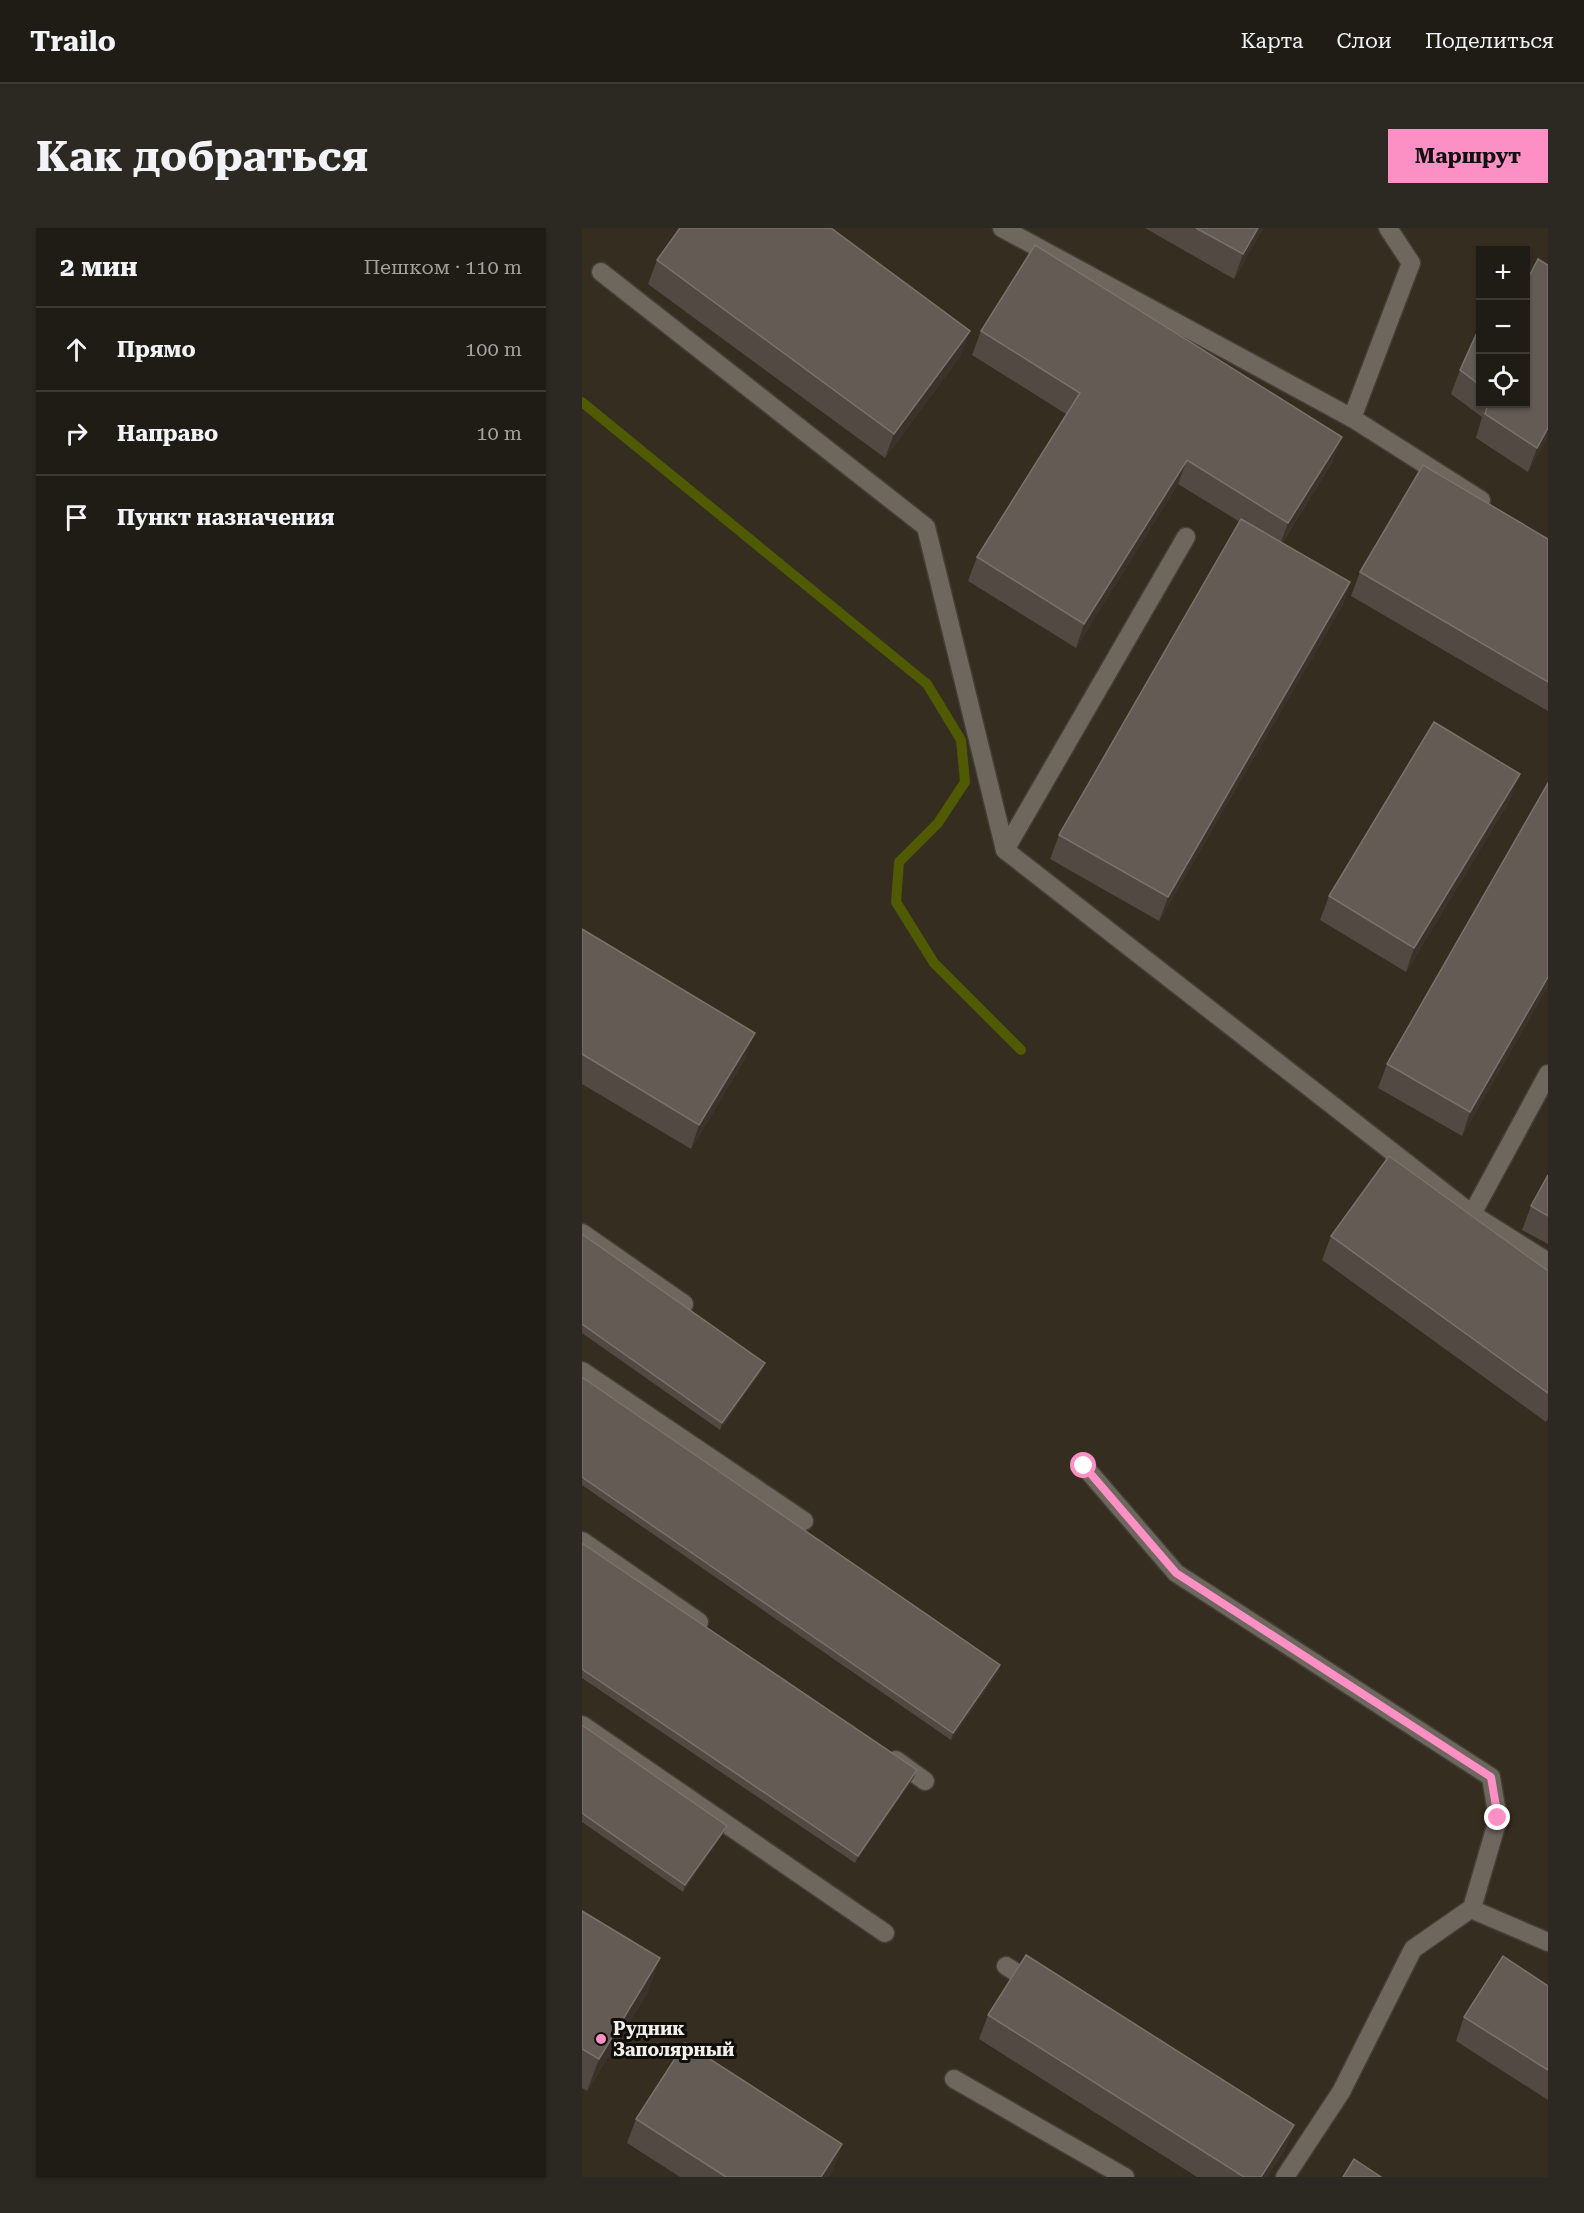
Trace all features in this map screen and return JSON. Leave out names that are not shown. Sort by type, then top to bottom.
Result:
[{"type":"lane","points":[[1002,228],[1352,418],[1499,512]]},
{"type":"lane","points":[[1352,418],[1411,263],[1388,228]]},
{"type":"lane","points":[[601,272],[926,527],[1005,850],[1472,1214],[1548,1262]]},
{"type":"lane","points":[[1005,850],[1186,537]]},
{"type":"lane","points":[[1472,1214],[1548,1074]]},
{"type":"lane","points":[[582,1233],[684,1304]]},
{"type":"lane","points":[[582,1371],[804,1521]]},
{"type":"lane","points":[[1084,1466],[1176,1573],[1491,1777],[1498,1818],[1472,1908],[1413,1949],[1341,2092],[1295,2151],[1285,2177]]},
{"type":"lane","points":[[582,1541],[710,1630]]},
{"type":"lane","points":[[582,1725],[885,1933]]},
{"type":"lane","points":[[886,1753],[926,1781]]},
{"type":"lane","points":[[1472,1908],[1471,1910],[1548,1942]]},
{"type":"lane","points":[[1006,1966],[1055,1997]]},
{"type":"lane","points":[[954,2079],[1125,2177]]},
{"type":"shaded area","points":[[582,228],[1548,228],[1548,2177],[582,2177]]},
{"type":"building","points":[[680,228],[831,228],[970,331],[894,434],[657,260]]},
{"type":"building","points":[[1196,228],[1258,228],[1243,254]]},
{"type":"building","points":[[1035,245],[1342,437],[1288,523],[1187,460],[1084,624],[977,557],[1080,393],[981,331]]},
{"type":"building","points":[[1538,259],[1548,265],[1548,428],[1537,448],[1485,414],[1487,408],[1530,408],[1530,274]]},
{"type":"building","points":[[1476,335],[1476,382],[1460,370]]},
{"type":"building","points":[[1423,465],[1548,539],[1548,682],[1360,572]]},
{"type":"building","points":[[1241,519],[1350,582],[1168,897],[1059,835]]},
{"type":"building","points":[[1434,722],[1520,774],[1414,948],[1329,896]]},
{"type":"building","points":[[1548,783],[1548,977],[1470,1112],[1387,1064]]},
{"type":"building","points":[[582,929],[755,1033],[699,1125],[582,1054]]},
{"type":"building","points":[[1389,1156],[1548,1271],[1548,1393],[1331,1236]]},
{"type":"building","points":[[1548,1175],[1548,1216],[1531,1206]]},
{"type":"building","points":[[582,1234],[765,1363],[722,1423],[582,1324]]},
{"type":"building","points":[[582,1377],[1000,1665],[953,1733],[582,1477]]},
{"type":"building","points":[[582,1543],[917,1770],[858,1856],[582,1669]]},
{"type":"building","points":[[582,1725],[727,1826],[685,1885],[582,1813]]},
{"type":"building","points":[[582,1911],[660,1958],[599,2059],[582,2049]]},
{"type":"building","points":[[1026,1955],[1294,2125],[1261,2177],[1244,2177],[988,2015]]},
{"type":"building","points":[[1503,1956],[1548,1986],[1548,2070],[1464,2017]]},
{"type":"building","points":[[685,2043],[842,2144],[821,2177],[726,2177],[636,2119]]},
{"type":"building","points":[[1354,2159],[1381,2177],[1343,2177]]},
{"type":"waterway","points":[[582,402],[927,684],[961,740],[965,782],[938,823],[899,862],[896,902],[934,963],[1021,1050]]},
{"type":"place","name":"Рудник Заполярный","points":[[601,2039]]},
{"type":"route","points":[[1084,1466],[1176,1573],[1491,1777],[1498,1818]]}]
